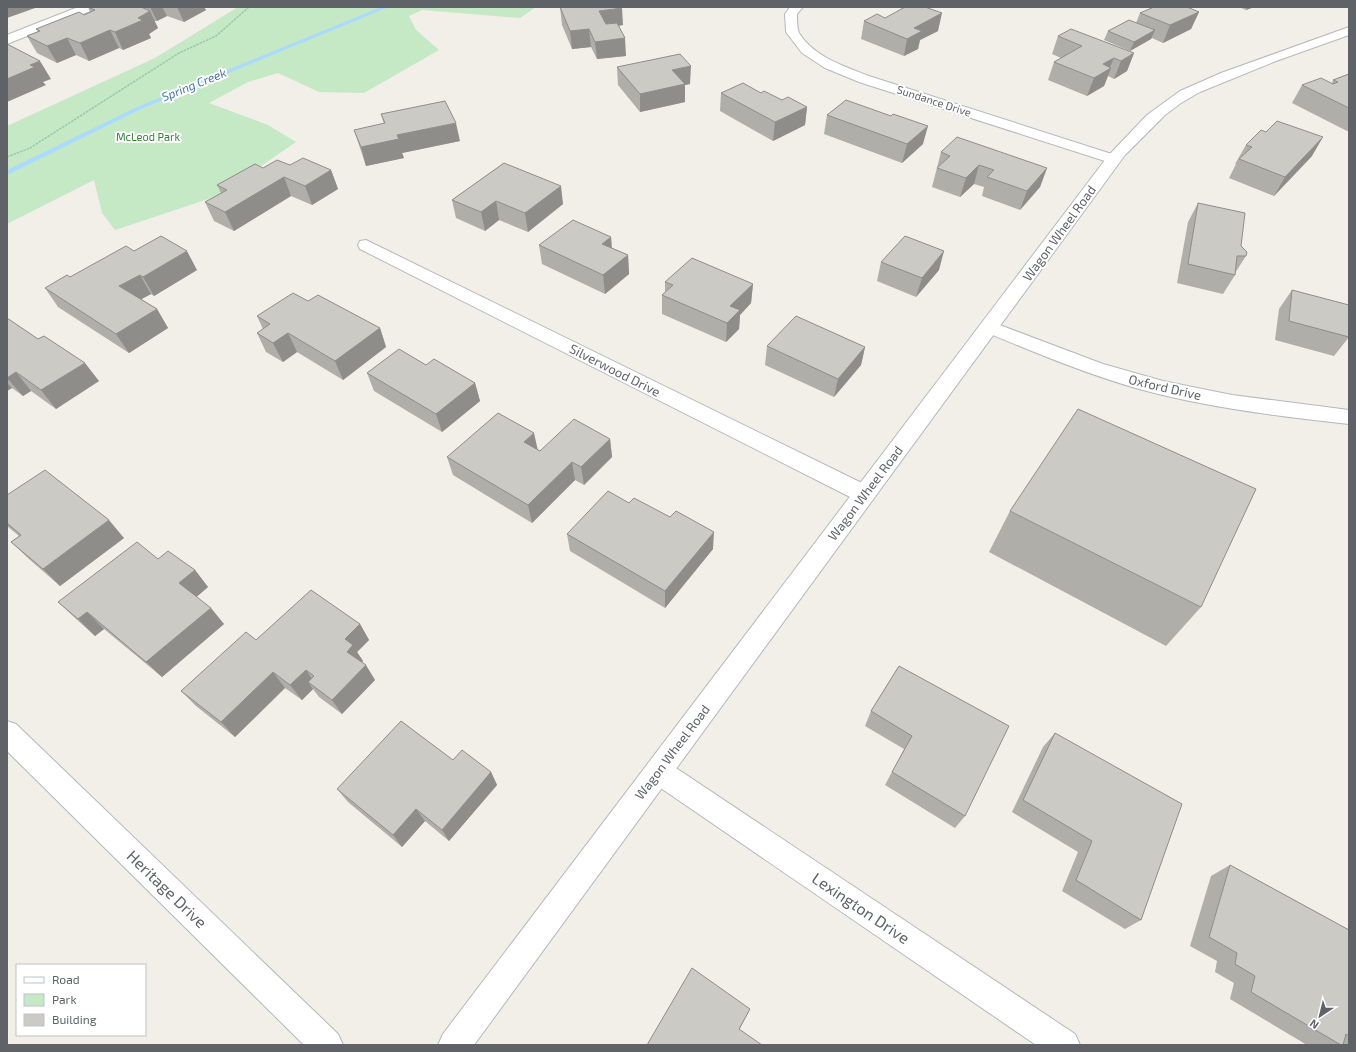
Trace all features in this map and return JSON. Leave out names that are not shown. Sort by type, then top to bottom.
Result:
[{"type":"street","points":[[7,40],[89,7]]},
{"type":"street","name":"Sundance Drive","points":[[797,7],[791,14],[792,32],[807,50],[830,65],[864,79],[1113,159]]},
{"type":"street","name":"Wagon Wheel Road","points":[[454,1045],[1113,159],[1136,133],[1167,106],[1183,96],[1222,77],[1349,31]]},
{"type":"street","name":"Silverwood Drive","points":[[366,246],[864,494]]},
{"type":"street","name":"Oxford Drive","points":[[989,327],[1096,369],[1164,388],[1264,407],[1349,417]]},
{"type":"street","name":"Heritage Drive","points":[[7,733],[326,1045]]},
{"type":"street","name":"Lexington Drive","points":[[658,771],[1064,1045]]},
{"type":"path","points":[[7,157],[30,148],[179,53],[216,36],[249,7]]},
{"type":"green space","name":"McLeod Park","points":[[238,7],[536,7],[520,18],[422,10],[409,16],[416,30],[439,50],[364,93],[319,92],[278,73],[248,82],[209,103],[268,125],[296,142],[217,196],[115,230],[102,213],[94,180],[7,224],[7,126],[155,58]]},
{"type":"building","points":[[88,7],[141,7],[150,11],[138,18],[143,20],[115,32],[110,30],[80,43],[67,38],[47,46],[27,36],[40,31],[36,29],[79,12],[84,15],[95,10]]},
{"type":"building","points":[[560,7],[622,7],[599,11],[606,24],[617,23],[625,38],[595,42],[589,29],[570,31]]},
{"type":"building","points":[[905,7],[925,7],[942,13],[914,28],[922,31],[907,39],[864,21],[877,14],[885,18]]},
{"type":"building","points":[[1154,7],[1187,7],[1199,12],[1170,25],[1140,13]]},
{"type":"building","points":[[1129,20],[1155,30],[1134,42],[1108,31]]},
{"type":"building","points":[[1071,29],[1134,53],[1121,61],[1114,58],[1103,64],[1111,68],[1094,78],[1054,62],[1082,46],[1058,36]]},
{"type":"building","points":[[7,44],[40,61],[30,65],[35,67],[7,79]]},
{"type":"building","points":[[680,54],[691,66],[672,70],[685,84],[640,94],[617,67]]},
{"type":"building","points":[[1349,74],[1349,108],[1302,85],[1321,78],[1333,84],[1338,82],[1333,80]]},
{"type":"building","points":[[743,83],[761,93],[764,91],[782,100],[788,97],[807,107],[775,122],[721,93]]},
{"type":"building","points":[[846,100],[891,116],[893,114],[928,126],[907,144],[827,115]]},
{"type":"building","points":[[445,101],[456,123],[397,135],[399,139],[361,147],[354,130],[385,123],[381,114]]},
{"type":"building","points":[[1277,121],[1323,137],[1285,177],[1239,159],[1252,147],[1246,145],[1261,130],[1266,132]]},
{"type":"building","points":[[957,137],[1047,168],[1027,191],[987,177],[994,170],[979,165],[966,178],[937,168],[950,156],[941,152]]},
{"type":"building","points":[[303,158],[331,170],[305,186],[284,177],[225,212],[205,202],[227,190],[217,185],[255,164],[263,168],[277,160],[290,165]]},
{"type":"building","points":[[504,163],[561,186],[525,213],[496,201],[481,212],[452,200]]},
{"type":"building","points":[[1198,203],[1245,213],[1241,246],[1247,252],[1246,256],[1237,256],[1235,275],[1188,264]]},
{"type":"building","points":[[573,220],[611,237],[602,244],[628,255],[603,275],[539,245]]},
{"type":"building","points":[[161,236],[187,251],[143,277],[140,275],[119,286],[157,309],[116,334],[45,288],[67,275],[70,277],[126,246],[134,251]]},
{"type":"building","points":[[905,236],[944,251],[922,278],[881,262]]},
{"type":"building","points":[[692,258],[753,284],[730,306],[740,310],[727,323],[662,295],[673,285],[665,282]]},
{"type":"building","points":[[1292,290],[1349,305],[1349,337],[1289,321]]},
{"type":"building","points":[[293,293],[308,301],[318,295],[380,328],[335,361],[288,333],[273,343],[257,333],[270,324],[257,316]]},
{"type":"building","points":[[796,316],[865,347],[838,379],[767,346]]},
{"type":"building","points":[[7,318],[38,339],[44,336],[85,363],[41,390],[16,372],[7,378]]},
{"type":"building","points":[[399,349],[426,365],[434,359],[475,383],[436,414],[367,373]]},
{"type":"building","points":[[1078,409],[1256,489],[1201,607],[1010,511]]},
{"type":"building","points":[[498,413],[534,433],[524,442],[540,451],[574,419],[610,439],[581,467],[572,462],[528,505],[447,457]]},
{"type":"building","points":[[45,470],[109,520],[43,569],[11,542],[21,535],[7,523],[7,495]]},
{"type":"building","points":[[608,491],[629,503],[634,498],[670,517],[676,511],[714,532],[665,591],[567,534]]},
{"type":"building","points":[[137,542],[158,559],[168,551],[195,570],[179,583],[211,608],[146,662],[87,612],[78,619],[58,602]]},
{"type":"building","points":[[311,590],[360,624],[345,639],[353,645],[347,652],[366,665],[332,700],[308,682],[314,676],[306,670],[290,685],[273,672],[221,722],[181,691],[246,632],[256,640]]},
{"type":"building","points":[[899,666],[1009,726],[965,816],[892,772],[912,736],[871,711]]},
{"type":"building","points":[[401,721],[453,760],[462,750],[491,772],[442,830],[416,809],[393,835],[337,789]]},
{"type":"building","points":[[1055,733],[1182,804],[1141,920],[1076,880],[1092,841],[1023,800]]},
{"type":"building","points":[[1230,865],[1349,930],[1349,1036],[1346,1034],[1343,1045],[1251,992],[1255,976],[1235,964],[1237,953],[1209,937]]},
{"type":"building","points":[[692,968],[750,1009],[739,1029],[762,1045],[647,1045]]},
{"type":"waterway","name":"Spring Creek","points":[[7,173],[139,108],[386,7]]}]
